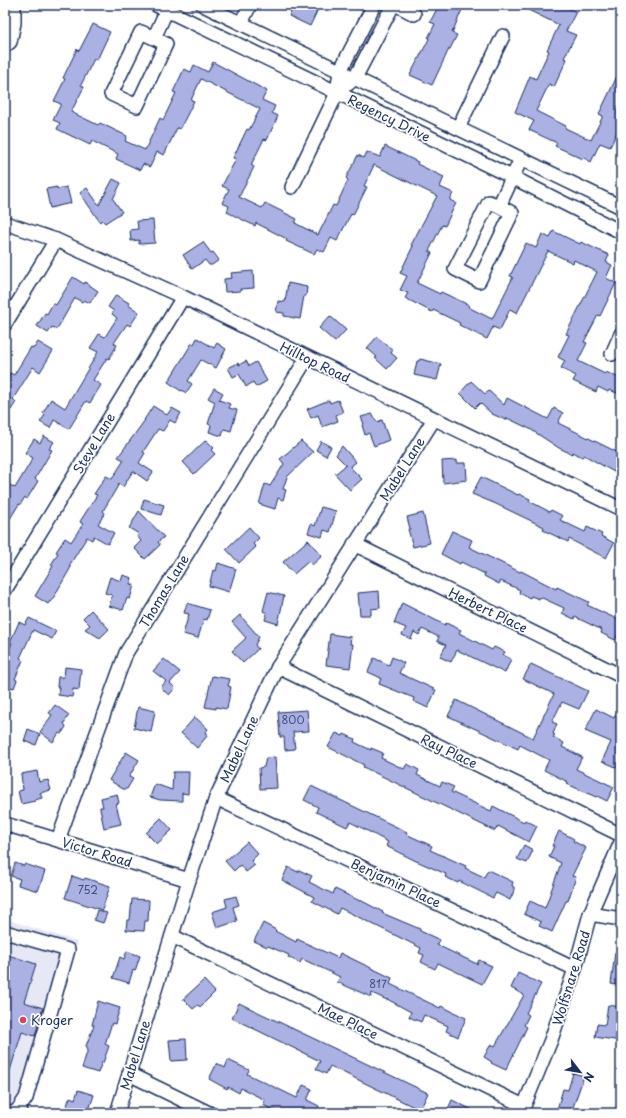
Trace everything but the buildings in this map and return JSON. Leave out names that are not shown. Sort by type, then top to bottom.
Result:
[{"type":"street","name":"Regency Drive","points":[[203,5],[621,206]]},
{"type":"street","points":[[241,23],[250,5]]},
{"type":"street","points":[[292,187],[337,93],[340,71],[374,5]]},
{"type":"street","points":[[337,93],[355,78],[393,5]]},
{"type":"street","points":[[397,5],[414,14]]},
{"type":"street","name":"Regency Drive","points":[[164,7],[621,232]]},
{"type":"street","points":[[154,38],[164,7]]},
{"type":"street","points":[[5,46],[10,42],[14,23],[11,9]]},
{"type":"street","points":[[141,32],[154,38],[166,44],[137,106],[111,94],[141,32]]},
{"type":"street","points":[[458,128],[503,36]]},
{"type":"street","points":[[499,206],[521,159]]},
{"type":"street","points":[[489,202],[499,206],[512,213],[479,281],[455,269],[489,202]]},
{"type":"street","name":"Hilltop Road","points":[[5,223],[56,240],[183,297],[621,509]]},
{"type":"street","points":[[5,324],[56,240]]},
{"type":"street","name":"Steve Lane","points":[[5,590],[183,297]]},
{"type":"street","points":[[612,354],[621,334]]},
{"type":"street","name":"Thomas Lane","points":[[58,840],[126,653],[307,358]]},
{"type":"street","name":"Mabel Lane","points":[[117,1113],[216,798],[278,667],[434,418]]},
{"type":"street","name":"Herbert Place","points":[[354,544],[621,676]]},
{"type":"street","name":"Ray Place","points":[[278,667],[621,835]]},
{"type":"street","name":"Benjamin Place","points":[[216,798],[575,969]]},
{"type":"street","name":"Victor Road","points":[[5,824],[189,880]]},
{"type":"street","name":"Wolfsnare Road","points":[[521,1109],[551,1040],[575,969],[590,914],[621,842]]},
{"type":"street","points":[[590,914],[621,919]]},
{"type":"street","points":[[5,932],[68,950],[26,1098],[16,1111],[12,1113]]},
{"type":"street","name":"Mae Place","points":[[172,936],[521,1109]]},
{"type":"street","points":[[129,1074],[209,1113]]},
{"type":"shaded area","points":[[5,919],[78,942],[53,1035],[33,1100],[22,1113],[5,1113]]},
{"type":"place","name":"Kroger","points":[[23,1020]]}]
